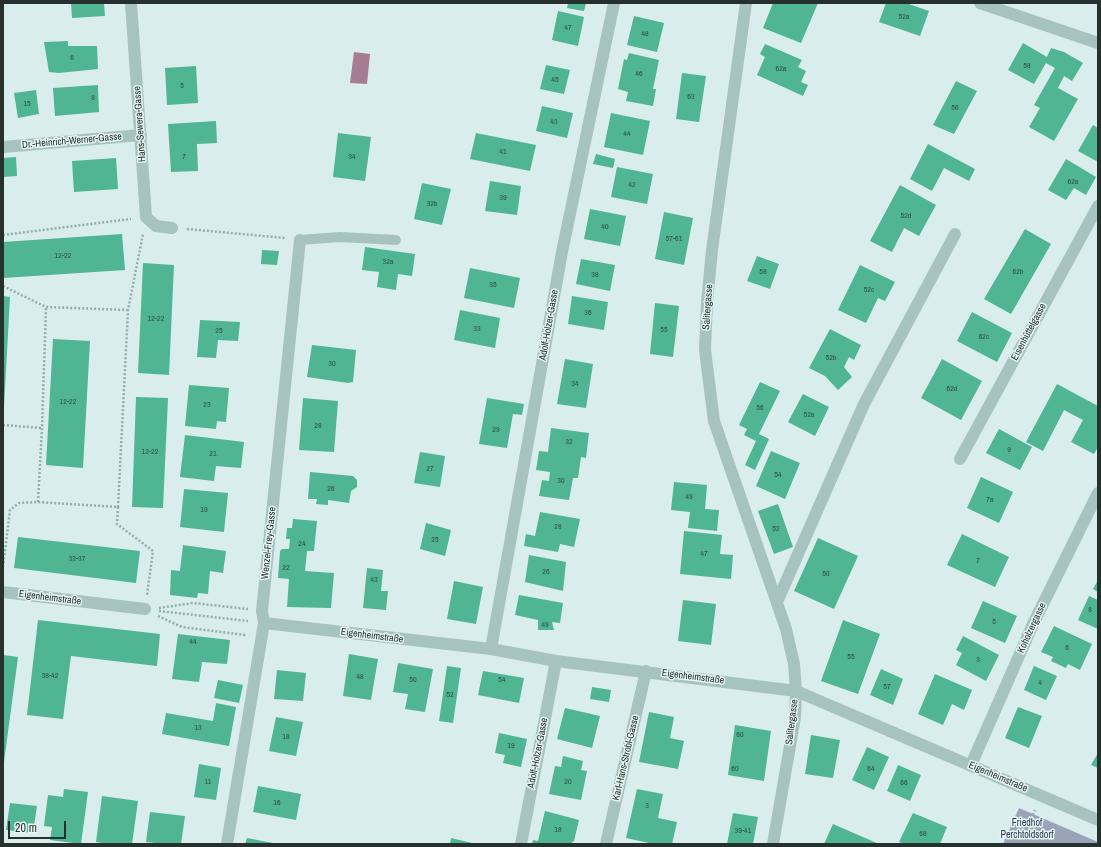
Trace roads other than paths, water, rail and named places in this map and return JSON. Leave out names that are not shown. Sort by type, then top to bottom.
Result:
[{"type":"street","name":"Hans-Sewera-Gasse","points":[[132,3],[146,217],[156,226],[172,228]]},
{"type":"street","name":"Adolf-Holzer-Gasse","points":[[491,649],[562,252],[614,3]]},
{"type":"street","name":"Salitergasse","points":[[746,3],[712,250],[707,302],[705,350],[714,421],[777,602],[786,630],[794,664],[796,690],[795,717],[773,844]]},
{"type":"street","points":[[980,3],[1098,44]]},
{"type":"street","name":"Dr.-Heinrich-Werner-Gasse","points":[[3,147],[141,135]]},
{"type":"street","name":"Eisenhüttelgasse","points":[[960,460],[1098,206]]},
{"type":"street","points":[[777,602],[864,404],[955,234]]},
{"type":"street","name":"Wenzel-Frey-Gasse","points":[[227,844],[261,637],[300,240]]},
{"type":"street","name":"Koholzergasse","points":[[971,765],[1033,624],[1098,492]]},
{"type":"street","name":"Eigenheimstraße","points":[[3,592],[145,609]]},
{"type":"street","name":"Eigenheimstraße","points":[[263,617],[491,649],[556,661],[796,690],[1098,820]]},
{"type":"street","name":"Adolf-Holzer-Gasse","points":[[521,844],[556,661]]},
{"type":"street","name":"Karl-Hans-Strobl-Gasse","points":[[606,844],[646,671]]},
{"type":"lane","points":[[300,240],[340,237],[396,240]]},
{"type":"park label","name":"Friedhof Perchtoldsdorf","points":[[1027,828]]}]
